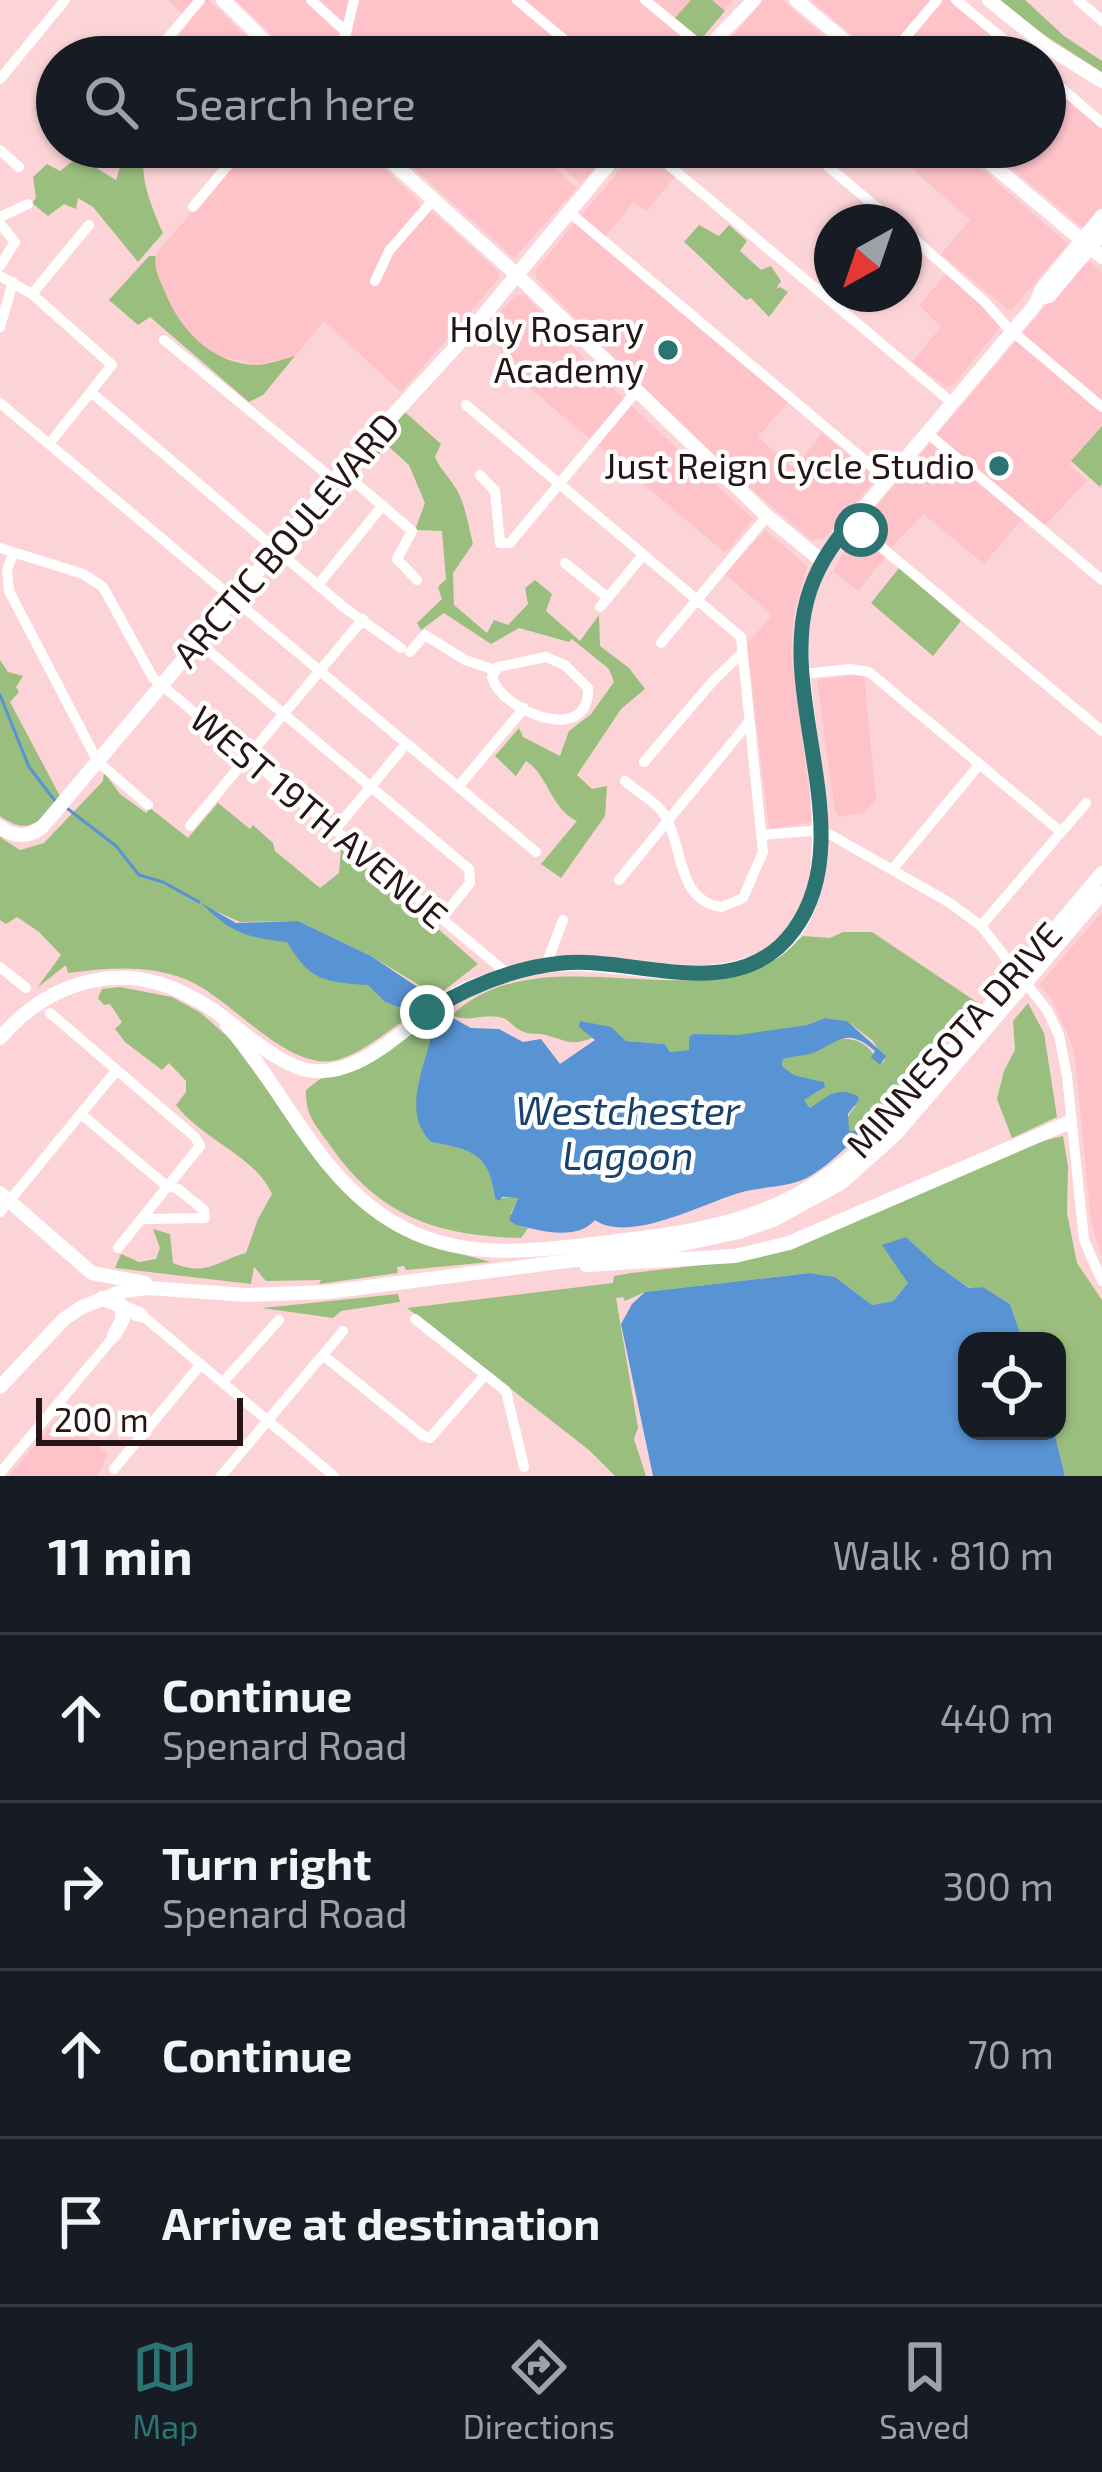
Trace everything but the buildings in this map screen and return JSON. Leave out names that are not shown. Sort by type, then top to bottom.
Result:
[{"type":"main road","points":[[223,0],[260,36]]},
{"type":"main road","points":[[716,36],[743,0]]},
{"type":"main road","points":[[720,36],[754,0]]},
{"type":"main road","points":[[796,0],[839,36]]},
{"type":"main road","points":[[988,0],[1025,36]]},
{"type":"main road","points":[[1066,63],[1102,81]]},
{"type":"main road","points":[[399,168],[518,275],[766,516],[822,561]]},
{"type":"main road","name":"ARCTIC BOULEVARD","points":[[0,827],[22,835],[44,825],[338,475],[518,275],[606,168]]},
{"type":"main road","points":[[996,168],[1091,248]]},
{"type":"main road","points":[[1091,248],[1102,216]]},
{"type":"main road","points":[[191,997],[232,1020],[284,1061],[318,1071],[353,1064],[455,994],[508,974],[581,962],[694,974],[762,959],[787,939],[806,910],[815,884],[821,832],[804,674],[804,615],[822,561],[1040,298],[1042,289],[1102,233]]},
{"type":"main road","name":"MINNESOTA DRIVE","points":[[0,1038],[39,1000],[74,985],[146,980],[191,997],[224,1021],[345,1184],[399,1226],[447,1246],[501,1253],[660,1235],[735,1220],[774,1206],[865,1147],[1102,873]]},
{"type":"main road","name":"MINNESOTA DRIVE","points":[[0,1387],[64,1319],[102,1298],[137,1289],[294,1296],[660,1249],[773,1220],[841,1183],[896,1134],[1102,893]]},
{"type":"main road","points":[[521,1267],[679,1261],[775,1247],[855,1218],[1070,1122]]},
{"type":"main road","points":[[3,1202],[92,1273],[191,1290]]},
{"type":"main road","points":[[102,1298],[141,1315]]},
{"type":"main road","points":[[114,1335],[123,1318],[120,1304]]},
{"type":"street","points":[[0,79],[65,0]]},
{"type":"street","points":[[173,36],[200,0]]},
{"type":"street","points":[[311,0],[346,32]]},
{"type":"street","points":[[345,36],[354,0]]},
{"type":"street","points":[[518,0],[560,36]]},
{"type":"street","points":[[646,0],[684,36]]},
{"type":"street","points":[[812,13],[823,0]]},
{"type":"street","points":[[907,36],[937,0]]},
{"type":"street","points":[[956,0],[999,36]]},
{"type":"street","points":[[1078,0],[1102,21]]},
{"type":"street","points":[[1066,92],[1102,123]]},
{"type":"street","points":[[0,151],[19,166]]},
{"type":"street","points":[[194,207],[226,168]]},
{"type":"street","points":[[671,168],[951,402]]},
{"type":"street","points":[[830,168],[873,204]]},
{"type":"street","points":[[375,281],[389,251],[434,199]]},
{"type":"street","points":[[0,266],[15,242],[0,220],[28,204]]},
{"type":"street","points":[[569,212],[887,479]]},
{"type":"street","points":[[32,294],[89,225]]},
{"type":"street","points":[[922,245],[1102,407]]},
{"type":"street","points":[[0,276],[32,294],[112,365],[50,444]]},
{"type":"street","points":[[0,327],[13,282]]},
{"type":"street","points":[[164,340],[383,505],[413,533],[398,559],[417,580]]},
{"type":"street","points":[[92,393],[318,585],[406,650],[425,635],[465,660],[495,670],[530,658],[550,658],[565,664],[588,688],[584,706],[567,720],[550,720],[495,688],[495,670]]},
{"type":"street","points":[[480,475],[495,490],[500,543],[510,543],[635,393]]},
{"type":"street","points":[[0,403],[536,852]]},
{"type":"street","points":[[466,405],[741,638],[762,835],[762,859],[748,891],[730,905],[712,906],[692,890],[664,813],[625,782]]},
{"type":"street","points":[[926,432],[1102,580]]},
{"type":"street","points":[[318,585],[383,505]]},
{"type":"street","points":[[661,643],[766,516]]},
{"type":"street","points":[[851,522],[1102,731]]},
{"type":"street","points":[[6,551],[12,598],[98,762],[148,805]]},
{"type":"street","name":"WEST 19TH AVENUE","points":[[6,551],[83,574],[103,587],[161,686],[508,974]]},
{"type":"street","points":[[565,563],[604,603],[644,555]]},
{"type":"street","points":[[190,826],[363,620]]},
{"type":"street","points":[[198,642],[469,869],[470,884],[441,919]]},
{"type":"street","points":[[644,761],[742,652]]},
{"type":"street","points":[[804,674],[869,672],[1061,832]]},
{"type":"street","points":[[458,787],[524,708]]},
{"type":"street","points":[[619,880],[749,722]]},
{"type":"street","points":[[334,831],[406,744]]},
{"type":"street","points":[[892,870],[980,765]]},
{"type":"street","points":[[981,926],[1086,803]]},
{"type":"street","points":[[762,835],[821,832],[981,926],[1005,952],[1059,1035],[1084,1240],[1102,1281]]},
{"type":"street","points":[[546,965],[563,920]]},
{"type":"street","name":"WEST 19TH AVENUE","points":[[484,956],[491,970],[489,980]]},
{"type":"street","points":[[0,967],[26,988]]},
{"type":"street","points":[[50,1013],[195,1136],[200,1146],[118,1248]]},
{"type":"street","points":[[3,1202],[116,1071]]},
{"type":"street","points":[[81,1114],[163,1183],[204,1210],[205,1218],[143,1219]]},
{"type":"street","points":[[0,1473],[114,1335],[141,1315],[334,1476]]},
{"type":"street","points":[[416,1318],[506,1391],[521,1466],[535,1476]]},
{"type":"street","points":[[223,1382],[279,1320]]},
{"type":"street","points":[[221,1476],[343,1331]]},
{"type":"street","points":[[323,1355],[430,1438],[485,1376]]},
{"type":"street","points":[[114,1469],[201,1364]]},
{"type":"shaded area","points":[[168,0],[209,0],[246,36],[178,36],[190,22]]},
{"type":"shaded area","points":[[235,0],[306,0],[340,32],[339,36],[274,36]]},
{"type":"shaded area","points":[[318,0],[512,0],[554,36],[352,36],[353,29]]},
{"type":"shaded area","points":[[523,0],[734,0],[704,36],[564,36]]},
{"type":"shaded area","points":[[763,0],[782,0],[824,36],[733,36]]},
{"type":"shaded area","points":[[811,0],[949,0],[992,36],[853,36]]},
{"type":"shaded area","points":[[1066,98],[1102,128],[1102,209],[1088,227],[1082,227],[1011,168],[1066,168]]},
{"type":"shaded area","points":[[231,168],[383,168],[419,206],[435,214],[499,272],[499,278],[401,392],[324,321],[295,356],[257,365],[217,355],[189,336],[170,304],[154,266],[158,251]]},
{"type":"shaded area","points":[[413,168],[555,168],[577,188],[514,258]]},
{"type":"shaded area","points":[[563,168],[594,168],[581,184]]},
{"type":"shaded area","points":[[621,168],[683,168],[646,211],[634,202],[601,242],[788,402],[758,437],[794,469],[822,433],[877,478],[824,539],[811,540],[671,415],[535,277],[536,269]]},
{"type":"shaded area","points":[[911,168],[980,168],[1068,244],[1012,310],[1007,309],[941,254],[970,220]]},
{"type":"shaded area","points":[[1090,262],[1102,272],[1102,426],[1069,464],[1087,481],[1046,524],[1020,521],[984,564],[923,514],[891,548],[863,522],[1082,263]]},
{"type":"shaded area","points":[[947,273],[1005,321],[954,384],[946,387],[912,362],[941,327],[922,308],[922,302]]},
{"type":"shaded area","points":[[516,295],[525,295],[605,381],[753,519],[725,553],[506,368],[512,360],[480,333]]},
{"type":"shaded area","points":[[765,530],[807,566],[794,612],[791,653],[813,822],[769,829],[747,644],[772,615],[725,574]]},
{"type":"shaded area","points":[[862,534],[887,555],[858,591],[833,571],[853,536]]},
{"type":"shaded area","points":[[864,674],[876,799],[865,812],[839,817],[817,680]]},
{"type":"shaded area","points":[[1102,912],[1102,1258],[1091,1222],[1074,1049],[1051,998],[1039,985]]},
{"type":"shaded area","points":[[64,1410],[108,1454],[98,1476],[9,1476]]},
{"type":"green space","points":[[691,0],[712,0],[725,11],[704,36],[675,18]]},
{"type":"green space","points":[[1000,0],[1025,0],[1064,36],[1041,33]]},
{"type":"green space","points":[[1066,37],[1102,61],[1102,72],[1066,49]]},
{"type":"green space","points":[[43,168],[96,168],[116,180],[120,168],[144,168],[150,202],[163,233],[138,262],[93,207],[78,198],[76,209],[64,204],[48,216],[32,203],[36,198],[33,177]]},
{"type":"green space","points":[[699,225],[719,236],[729,225],[747,241],[740,251],[761,270],[771,266],[781,281],[776,289],[788,292],[769,317],[684,242]]},
{"type":"green space","points":[[149,256],[156,256],[171,306],[189,332],[213,352],[258,365],[295,356],[263,395],[249,402],[150,317],[138,325],[109,300]]},
{"type":"green space","points":[[405,412],[441,444],[435,457],[458,492],[467,518],[473,544],[453,573],[454,605],[487,633],[494,620],[508,625],[528,604],[525,588],[535,580],[552,594],[546,611],[580,641],[599,615],[600,646],[629,668],[645,689],[621,709],[577,775],[592,789],[607,786],[605,816],[561,878],[541,864],[577,821],[561,808],[534,767],[526,761],[516,776],[495,756],[519,728],[523,737],[560,756],[569,731],[591,714],[614,682],[609,669],[572,639],[519,628],[491,644],[444,613],[421,630],[417,623],[442,599],[438,587],[446,579],[442,531],[415,530],[425,503],[409,465],[388,446],[377,456],[371,450]]},
{"type":"green space","points":[[1102,426],[1102,484],[1100,487],[1071,461]]},
{"type":"green space","points":[[899,568],[961,621],[933,656],[871,603]]},
{"type":"green space","points":[[0,660],[8,672],[23,676],[10,702],[61,798],[27,826],[0,816]]},
{"type":"green space","points":[[104,772],[120,794],[146,813],[150,808],[188,838],[218,803],[250,829],[253,825],[273,843],[275,851],[320,888],[339,873],[341,849],[351,858],[354,855],[478,964],[437,996],[371,956],[298,921],[240,922],[213,910],[240,927],[294,942],[336,974],[368,984],[385,1002],[414,1013],[366,1047],[337,1060],[298,1055],[202,988],[170,974],[127,968],[68,973],[66,965],[37,988],[61,955],[17,917],[6,924],[0,920],[0,837],[20,850],[44,843],[103,781]]},
{"type":"green space","points":[[843,932],[872,932],[978,1003],[876,1117],[864,1117],[854,1131],[849,1131],[847,1121],[856,1106],[811,1108],[803,1100],[824,1082],[794,1075],[782,1066],[783,1059],[811,1047],[850,1039],[871,1051],[880,1065],[885,1060],[873,1041],[847,1021],[825,1018],[739,1036],[693,1034],[689,1050],[670,1052],[665,1044],[626,1041],[579,1027],[595,1037],[567,1042],[525,1032],[502,1018],[452,1015],[483,993],[519,982],[556,977],[713,979],[757,968],[803,936],[830,938]]},
{"type":"green space","points":[[120,987],[172,997],[201,1013],[230,1039],[329,1174],[435,1247],[491,1262],[406,1270],[404,1266],[397,1267],[398,1273],[319,1284],[321,1280],[266,1281],[254,1267],[251,1284],[115,1268],[121,1254],[139,1262],[156,1259],[160,1248],[153,1229],[170,1234],[173,1263],[185,1267],[203,1268],[246,1253],[272,1194],[254,1169],[176,1105],[186,1092],[186,1081],[169,1063],[162,1070],[115,1029],[122,1022],[110,1004],[98,998],[102,989]]},
{"type":"green space","points":[[1028,1003],[1044,1033],[1057,1117],[1012,1138],[997,1099],[1015,1050],[1013,1021]]},
{"type":"green space","points":[[434,1018],[418,1093],[422,1123],[431,1142],[468,1151],[483,1162],[495,1198],[518,1198],[511,1213],[516,1225],[528,1228],[521,1238],[435,1226],[387,1204],[346,1166],[309,1111],[306,1090],[320,1079],[359,1069]]},
{"type":"green space","points":[[1063,1136],[1067,1213],[1077,1263],[1102,1300],[1102,1476],[1065,1476],[1056,1440],[1066,1440],[1066,1332],[1020,1332],[1010,1304],[983,1287],[970,1288],[935,1265],[906,1237],[908,1283],[893,1301],[872,1305],[835,1277],[808,1273],[645,1292],[625,1301],[616,1298],[638,1428],[634,1439],[646,1476],[615,1476],[589,1450],[407,1308],[613,1283],[614,1276],[737,1261],[807,1241],[1031,1144]]},
{"type":"green space","points":[[398,1294],[400,1302],[341,1311],[333,1318],[262,1308]]},
{"type":"water","name":"Westchester Lagoon","points":[[201,903],[236,923],[298,921],[371,956],[428,994],[442,1012],[471,1028],[499,1029],[523,1042],[541,1039],[560,1064],[595,1040],[579,1027],[580,1021],[611,1027],[626,1041],[665,1044],[670,1052],[689,1050],[693,1034],[739,1035],[825,1018],[847,1021],[886,1056],[880,1065],[871,1057],[875,1051],[849,1038],[783,1059],[782,1066],[794,1075],[824,1082],[825,1087],[804,1100],[810,1108],[838,1092],[858,1096],[848,1114],[849,1131],[869,1113],[876,1117],[829,1162],[795,1183],[739,1193],[646,1225],[610,1226],[595,1220],[579,1230],[558,1233],[516,1225],[509,1220],[518,1198],[495,1198],[483,1162],[468,1151],[431,1142],[421,1129],[416,1098],[434,1018],[426,1008],[414,1013],[385,1002],[368,985],[320,977],[303,965],[287,942],[240,932]]},
{"type":"water","name":"Westchester Lagoon","points":[[906,1237],[969,1288],[983,1287],[1010,1304],[1020,1332],[958,1332],[958,1440],[1056,1440],[1065,1476],[653,1476],[621,1324],[632,1304],[645,1292],[809,1273],[835,1277],[872,1305],[893,1301],[908,1283],[882,1245]]},
{"type":"waterway","points":[[0,695],[29,767],[56,802]]},
{"type":"waterway","points":[[68,809],[116,846],[139,875],[199,902]]},
{"type":"place","name":"Holy Rosary Academy","points":[[668,350]]},
{"type":"place","name":"Just Reign Cycle Studio","points":[[999,466]]},
{"type":"route","points":[[427,1012],[459,992],[524,969],[581,962],[660,973],[709,973],[762,959],[787,939],[811,899],[821,832],[801,651],[804,615],[822,561],[851,522],[861,530]]}]
